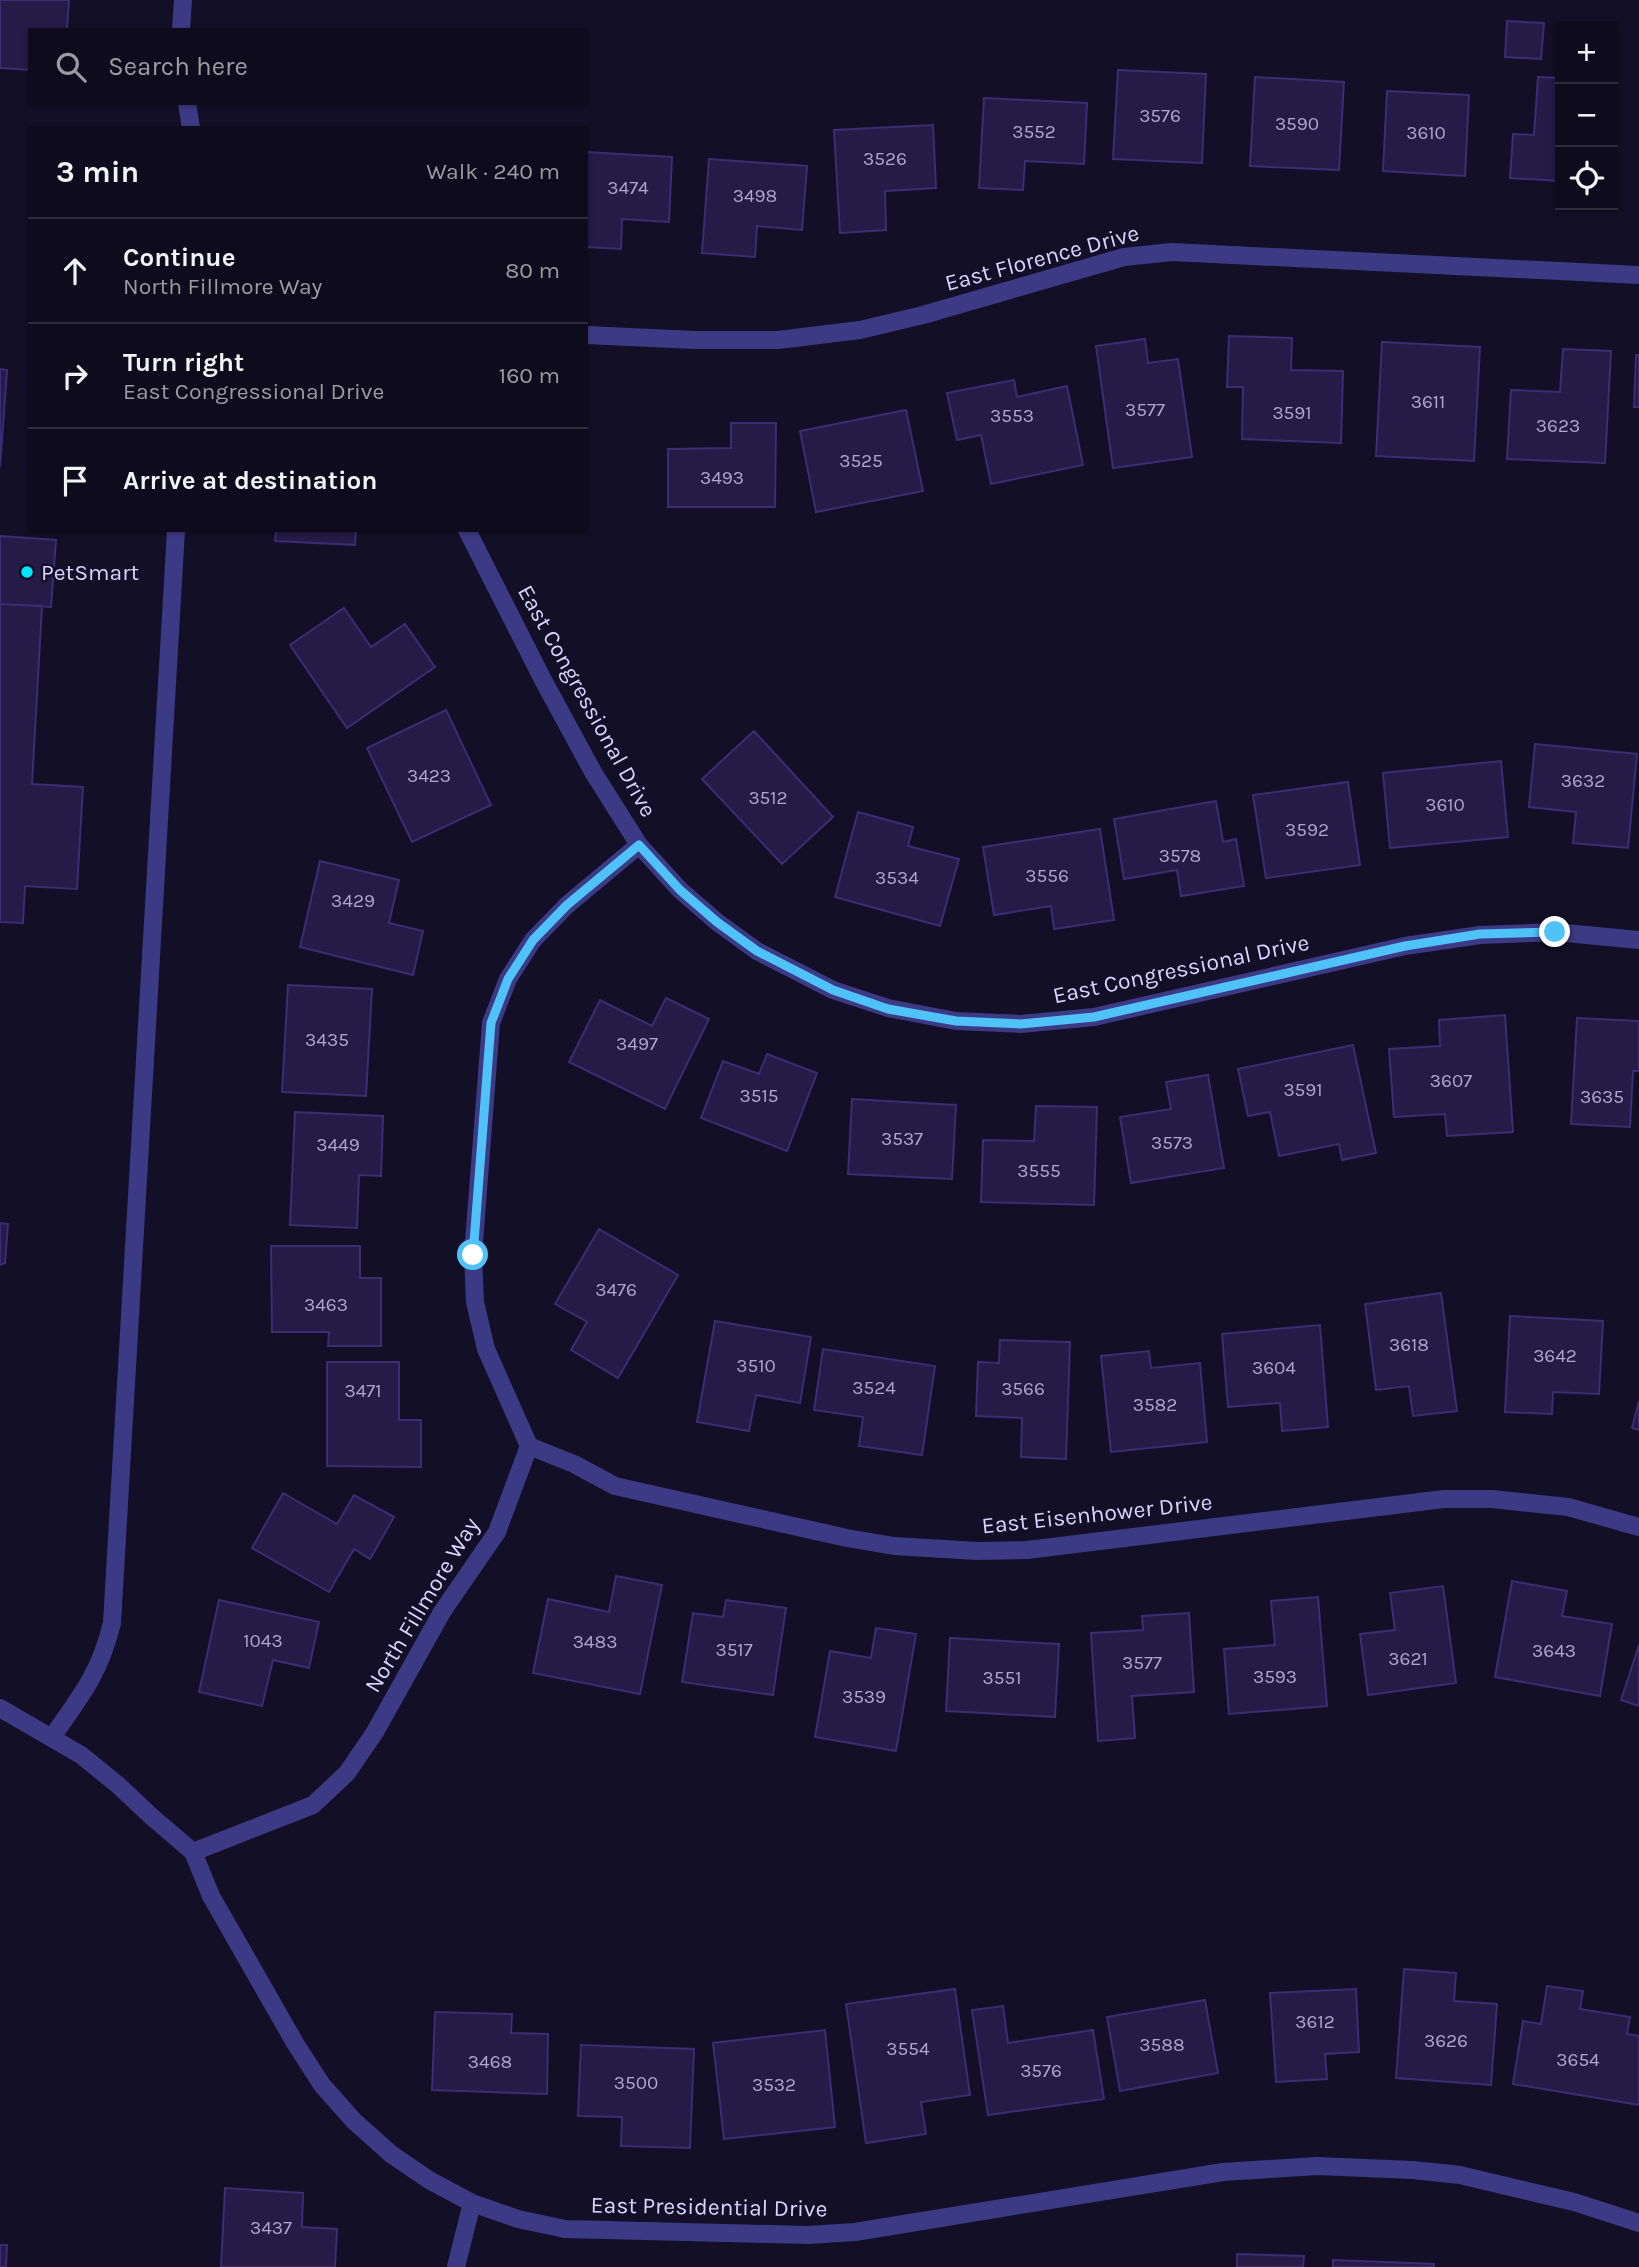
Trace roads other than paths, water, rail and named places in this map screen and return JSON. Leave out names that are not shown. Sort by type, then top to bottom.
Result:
[{"type":"street","points":[[181,28],[183,0]]},
{"type":"street","points":[[187,105],[191,126]]},
{"type":"street","name":"East Florence Drive","points":[[588,335],[778,341],[860,330],[923,315],[1124,257],[1172,252],[1639,275]]},
{"type":"street","points":[[52,1737],[89,1686],[105,1653],[112,1623],[176,532]]},
{"type":"street","name":"East Congressional Drive","points":[[468,532],[548,690],[593,772],[639,845],[680,890],[717,922],[757,951],[833,990],[888,1009],[956,1021],[1021,1024],[1094,1017],[1405,946],[1480,934],[1555,932],[1639,940]]},
{"type":"street","points":[[529,1446],[486,1349],[475,1302],[473,1255],[491,1023],[508,979],[533,940],[567,905],[639,845]]},
{"type":"street","name":"East Eisenhower Drive","points":[[529,1446],[574,1464],[615,1486],[894,1546],[977,1551],[1027,1550],[1444,1499],[1492,1499],[1568,1507],[1639,1527]]},
{"type":"street","name":"North Fillmore Way","points":[[193,1852],[313,1805],[347,1773],[375,1732],[443,1612],[497,1532],[529,1446]]},
{"type":"street","name":"East Presidential Drive","points":[[0,1708],[81,1755],[193,1852],[211,1896],[295,2043],[322,2085],[354,2121],[391,2154],[429,2180],[472,2203],[518,2219],[565,2229],[808,2235],[855,2232],[1223,2172],[1317,2166],[1460,2175],[1574,2202],[1639,2223]]},
{"type":"street","points":[[456,2267],[472,2203]]},
{"type":"place","name":"PetSmart","points":[[27,572]]}]
